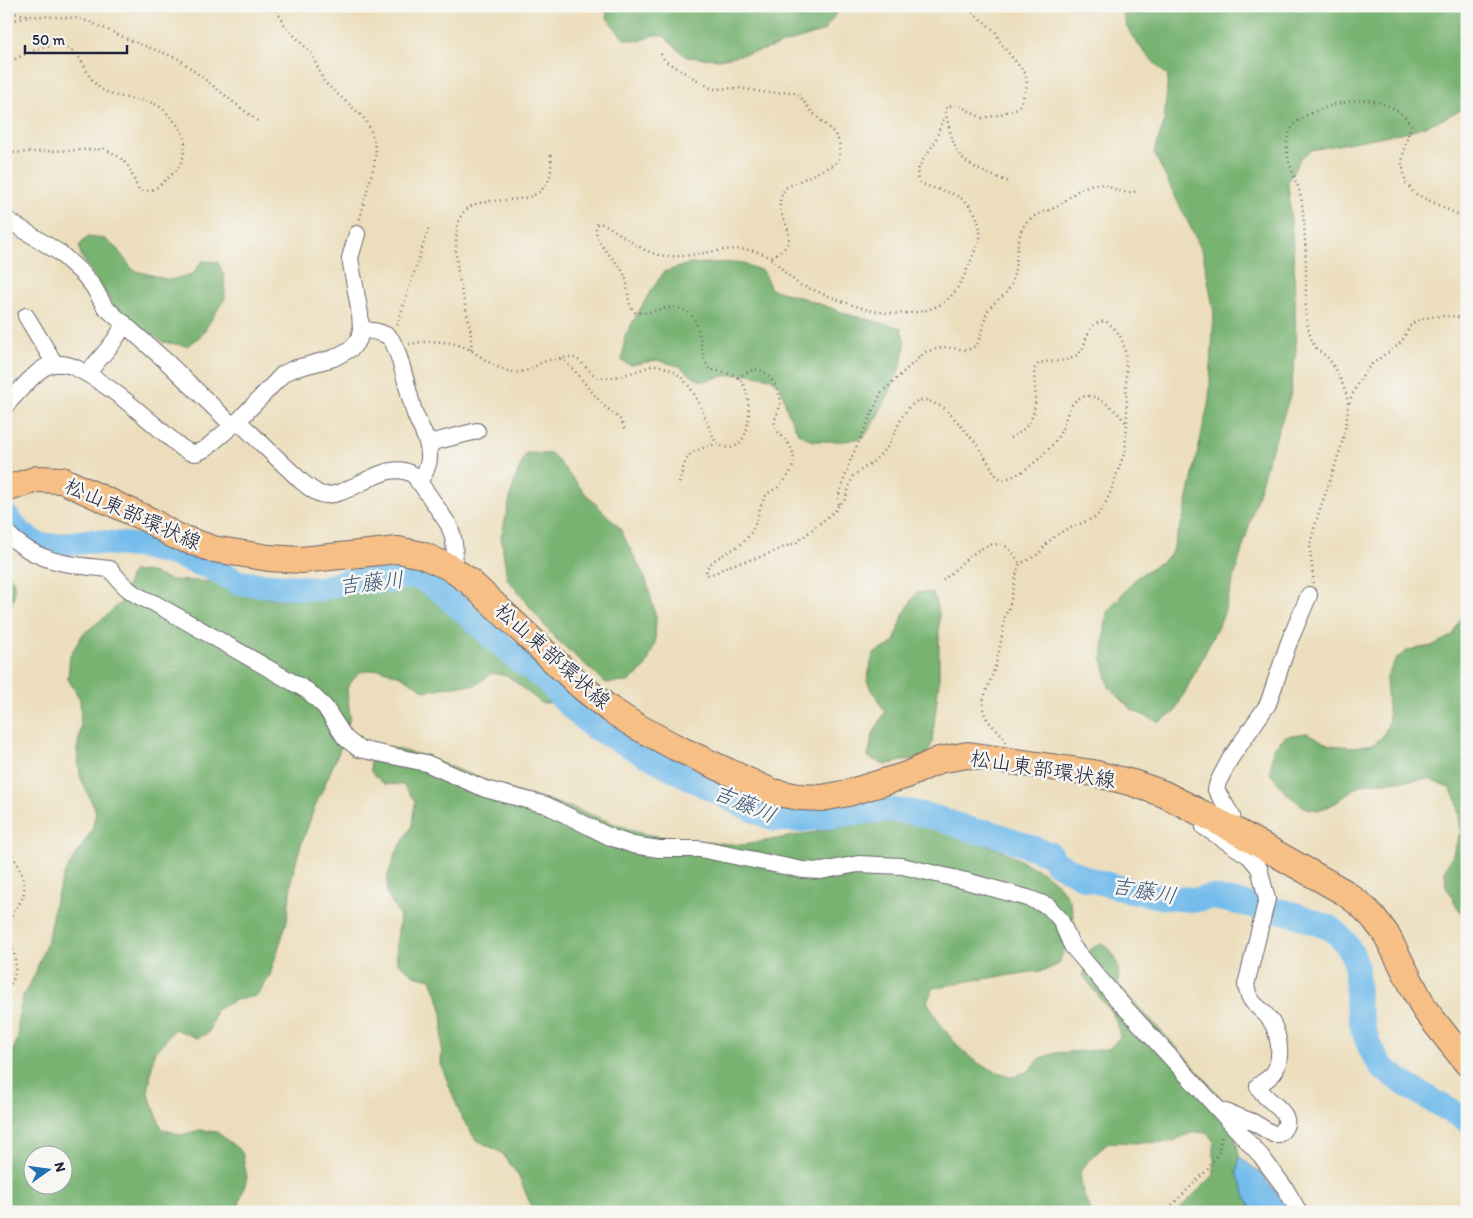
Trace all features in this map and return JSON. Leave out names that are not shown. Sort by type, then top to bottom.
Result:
[{"type":"main road","name":"松山東部環状線","points":[[6,489],[37,479],[62,480],[151,521],[173,535],[212,549],[269,558],[301,560],[398,550],[422,555],[448,567],[469,581],[582,687],[608,708],[675,747],[772,792],[798,797],[822,798],[848,793],[907,774],[939,760],[968,755],[1094,773],[1133,783],[1164,794],[1234,830],[1344,892],[1361,905],[1386,934],[1425,1010],[1467,1063]]},
{"type":"street","points":[[6,219],[60,253],[83,274],[93,286],[105,307],[311,489],[322,494],[332,495],[391,471],[404,471],[413,474],[452,532],[455,551],[454,571]]},
{"type":"street","points":[[6,405],[46,366],[63,364],[76,368],[114,393],[182,448],[196,453],[205,449],[235,423],[283,374],[293,369],[334,358],[352,348],[359,339],[361,329],[360,314],[350,258],[357,234]]},
{"type":"street","points":[[26,316],[54,364]]},
{"type":"street","points":[[86,374],[119,336],[124,323]]},
{"type":"street","points":[[361,329],[384,334],[389,337],[396,348],[414,414],[429,448],[430,456],[426,471],[418,482]]},
{"type":"street","points":[[429,448],[434,442],[478,431]]},
{"type":"street","points":[[6,532],[26,550],[43,559],[74,566],[110,569],[124,587],[137,597],[154,603],[308,691],[325,707],[344,738],[359,749],[426,763],[485,789],[546,805],[610,837],[633,845],[659,849],[700,849],[803,870],[821,871],[858,864],[902,866],[1010,893],[1048,906],[1060,919],[1072,946],[1118,1000],[1261,1156],[1285,1188],[1299,1212]]},
{"type":"street","points":[[1234,830],[1232,816],[1216,790],[1218,782],[1230,760],[1268,704],[1289,642],[1309,595]]},
{"type":"street","points":[[1198,811],[1203,826],[1249,856],[1260,868],[1267,899],[1246,985],[1248,998],[1268,1016],[1277,1035],[1280,1048],[1275,1071],[1258,1086],[1261,1093],[1286,1116],[1287,1122],[1284,1130],[1279,1134],[1273,1134],[1253,1122],[1219,1110]]},
{"type":"path","points":[[275,6],[285,26],[312,54],[324,82],[362,116],[370,128],[376,152],[357,234]]},
{"type":"path","points":[[965,6],[995,31],[1002,44],[1026,74],[1027,86],[1018,108],[995,116],[982,118],[973,112],[954,105],[948,106],[945,110],[954,146],[958,154],[971,164],[992,176],[1010,182]]},
{"type":"path","points":[[6,12],[75,18],[90,22],[179,59],[260,123]]},
{"type":"path","points":[[6,22],[38,16]]},
{"type":"path","points":[[6,63],[43,48],[56,45],[67,47],[75,53],[97,86],[106,92],[156,105],[166,112],[182,130],[185,139],[181,164],[174,173],[154,189],[146,192],[139,190],[130,167],[115,153],[104,149],[6,153]]},
{"type":"path","points":[[661,54],[665,61],[712,89],[739,88],[768,93],[790,92],[798,94],[839,141],[839,159],[835,164],[786,188],[780,204],[789,240],[787,245],[770,258]]},
{"type":"path","points":[[1348,405],[1344,389],[1333,367],[1327,358],[1315,347],[1305,317],[1305,233],[1301,198],[1286,153],[1286,142],[1292,128],[1299,118],[1314,111],[1358,100],[1371,100],[1398,111],[1406,117],[1411,125],[1402,164],[1406,183],[1414,193],[1467,219]]},
{"type":"path","points":[[396,348],[431,341],[449,343],[471,350],[481,358],[512,372],[520,372],[549,360],[561,358],[574,358],[582,362],[591,373],[606,378],[655,365],[668,369],[678,375],[696,396],[716,443],[727,448],[736,446],[743,441],[747,429],[748,401],[744,386],[738,378],[709,368],[695,320],[686,311],[673,308],[636,313],[631,309],[625,276],[620,266],[598,241],[595,232],[596,225],[599,223],[604,224],[637,246],[664,256],[744,250],[758,252],[770,258],[792,280],[800,285],[876,312],[930,310],[952,296],[980,239],[981,231],[976,214],[964,200],[954,194],[925,186],[918,181],[916,175],[919,166],[935,142],[942,121],[947,118]]},
{"type":"path","points":[[471,350],[471,332],[456,258],[456,235],[459,220],[464,211],[475,205],[524,199],[536,195],[544,187],[550,175],[551,153]]},
{"type":"path","points":[[738,378],[751,370],[757,369],[767,374],[781,398],[775,426],[788,441],[793,453],[794,464],[788,476],[777,488],[768,493],[763,500],[755,525],[746,540],[709,564],[706,570],[707,575],[797,542],[836,510],[850,461],[881,392],[925,352],[944,346],[968,350],[977,345],[989,309],[1009,289],[1014,278],[1022,228],[1028,221],[1059,205],[1075,192],[1090,185],[1099,183],[1123,193],[1137,191]]},
{"type":"path","points":[[384,334],[392,333],[397,327],[430,227]]},
{"type":"path","points":[[1309,595],[1314,582],[1310,543],[1336,461],[1348,405],[1359,380],[1371,366],[1401,342],[1409,326],[1417,321],[1451,316],[1459,316],[1467,320]]},
{"type":"path","points":[[1007,761],[1005,738],[990,725],[983,705],[993,674],[1004,615],[1009,609],[1017,571],[1020,564],[1040,554],[1045,545],[1060,533],[1094,518],[1101,512],[1111,491],[1125,451],[1127,360],[1121,337],[1114,326],[1105,321],[1097,322],[1090,327],[1082,349],[1075,356],[1061,361],[1039,363],[1034,370],[1036,399],[1034,412],[1019,433],[1010,438]]},
{"type":"path","points":[[561,358],[574,370],[602,404],[621,420],[625,431]]},
{"type":"path","points":[[839,504],[844,502],[853,476],[875,460],[888,446],[903,415],[917,401],[927,400],[946,409],[976,443],[996,475],[1002,480],[1011,478],[1029,469],[1059,435],[1070,408],[1077,399],[1086,396],[1099,398],[1110,405],[1127,424]]},
{"type":"path","points":[[679,483],[690,454],[716,443]]},
{"type":"path","points":[[942,580],[975,552],[997,545],[1005,546],[1020,564]]},
{"type":"path","points":[[6,848],[17,863],[24,889],[22,899],[10,918],[8,926],[16,974],[6,992]]},
{"type":"path","points":[[1166,1212],[1207,1170],[1218,1154],[1223,1132],[1219,1110]]},
{"type":"green space","points":[[606,6],[841,6],[824,31],[764,50],[720,59],[686,57],[664,36],[654,35],[640,41],[624,39],[607,18]]},
{"type":"green space","points":[[1122,6],[1467,6],[1467,105],[1464,108],[1441,120],[1410,131],[1312,150],[1301,157],[1288,181],[1294,261],[1296,350],[1290,397],[1266,466],[1223,616],[1174,713],[1159,722],[1132,710],[1109,687],[1102,658],[1107,612],[1137,577],[1170,556],[1184,516],[1209,400],[1214,313],[1203,253],[1154,153],[1164,123],[1168,76],[1146,54],[1132,36],[1123,16]]},
{"type":"green space","points":[[87,237],[105,239],[117,249],[133,270],[170,280],[193,274],[202,261],[218,262],[224,276],[225,298],[201,336],[187,346],[163,342],[113,306],[81,256],[79,246]]},
{"type":"green space","points":[[738,262],[763,271],[771,289],[850,315],[901,328],[905,345],[900,368],[882,407],[864,437],[846,441],[813,441],[798,433],[788,413],[781,388],[771,378],[749,374],[729,375],[703,381],[696,379],[679,366],[657,360],[631,365],[622,361],[625,336],[650,292],[664,272],[688,264]]},
{"type":"green space","points":[[526,453],[552,454],[585,493],[619,527],[646,580],[656,617],[655,644],[645,668],[628,682],[606,683],[554,637],[507,578],[501,537],[514,482]]},
{"type":"green space","points":[[392,563],[412,568],[443,588],[478,621],[554,672],[561,684],[564,695],[562,701],[541,703],[508,676],[492,673],[476,685],[453,686],[425,691],[403,677],[381,669],[359,672],[347,688],[350,718],[339,752],[314,809],[300,848],[292,876],[287,921],[269,978],[257,996],[235,1000],[216,1010],[208,1033],[197,1038],[175,1029],[154,1053],[148,1093],[162,1129],[181,1135],[200,1130],[217,1132],[242,1152],[247,1177],[239,1205],[249,1212],[6,1212],[6,1070],[18,1037],[18,1019],[23,996],[35,974],[48,938],[55,900],[65,873],[92,830],[96,812],[80,776],[77,750],[81,726],[80,699],[68,679],[70,655],[83,634],[121,602],[132,572],[146,571],[171,580],[222,582],[249,593],[274,599],[309,600],[329,594],[335,574],[361,564]]},
{"type":"green space","points":[[6,571],[14,582],[14,597],[6,619]]},
{"type":"green space","points":[[917,592],[933,593],[939,613],[939,681],[932,743],[926,756],[884,765],[868,757],[873,734],[885,712],[867,681],[873,654],[894,643],[903,615]]},
{"type":"green space","points":[[1467,603],[1467,924],[1446,887],[1445,870],[1461,831],[1457,801],[1449,787],[1429,779],[1367,783],[1353,789],[1336,803],[1319,810],[1306,808],[1287,794],[1270,773],[1273,748],[1285,736],[1307,733],[1330,745],[1354,747],[1374,744],[1383,736],[1389,721],[1386,679],[1396,659],[1408,650],[1432,646],[1453,635]]},
{"type":"green space","points":[[389,747],[419,755],[520,793],[576,809],[639,833],[680,840],[743,845],[860,824],[909,821],[1003,851],[1043,872],[1060,886],[1070,901],[1073,914],[1074,932],[1059,964],[1046,970],[934,988],[927,1001],[937,1019],[957,1045],[973,1059],[989,1069],[1014,1077],[1030,1070],[1040,1058],[1056,1053],[1109,1049],[1120,1037],[1115,1018],[1083,975],[1087,955],[1092,949],[1102,943],[1117,961],[1119,972],[1118,985],[1197,1070],[1240,1124],[1236,1140],[1239,1156],[1237,1174],[1251,1212],[1176,1212],[1214,1175],[1214,1142],[1207,1132],[1191,1133],[1170,1142],[1109,1142],[1088,1161],[1080,1173],[1083,1194],[1092,1212],[534,1212],[518,1175],[502,1153],[475,1139],[461,1116],[441,1065],[443,1022],[441,1005],[431,979],[414,975],[397,962],[396,945],[400,917],[387,894],[388,874],[397,851],[412,826],[415,801],[403,785],[384,784],[371,772],[370,761]]},
{"type":"water","points":[[1239,1156],[1261,1174],[1291,1212],[1251,1212],[1237,1174]]},
{"type":"waterway","name":"吉藤川","points":[[6,516],[20,533],[38,545],[55,546],[89,541],[139,546],[174,554],[214,569],[239,583],[319,589],[352,580],[386,581],[403,577],[419,577],[441,591],[515,657],[546,680],[593,727],[742,805],[775,819],[798,820],[889,810],[910,812],[934,817],[978,832],[989,832],[1050,854],[1055,862],[1085,878],[1128,890],[1163,897],[1195,900],[1211,897],[1294,914],[1332,929],[1345,942],[1353,956],[1356,965],[1358,1005],[1363,1029],[1371,1050],[1382,1068],[1411,1088],[1467,1120]]}]
